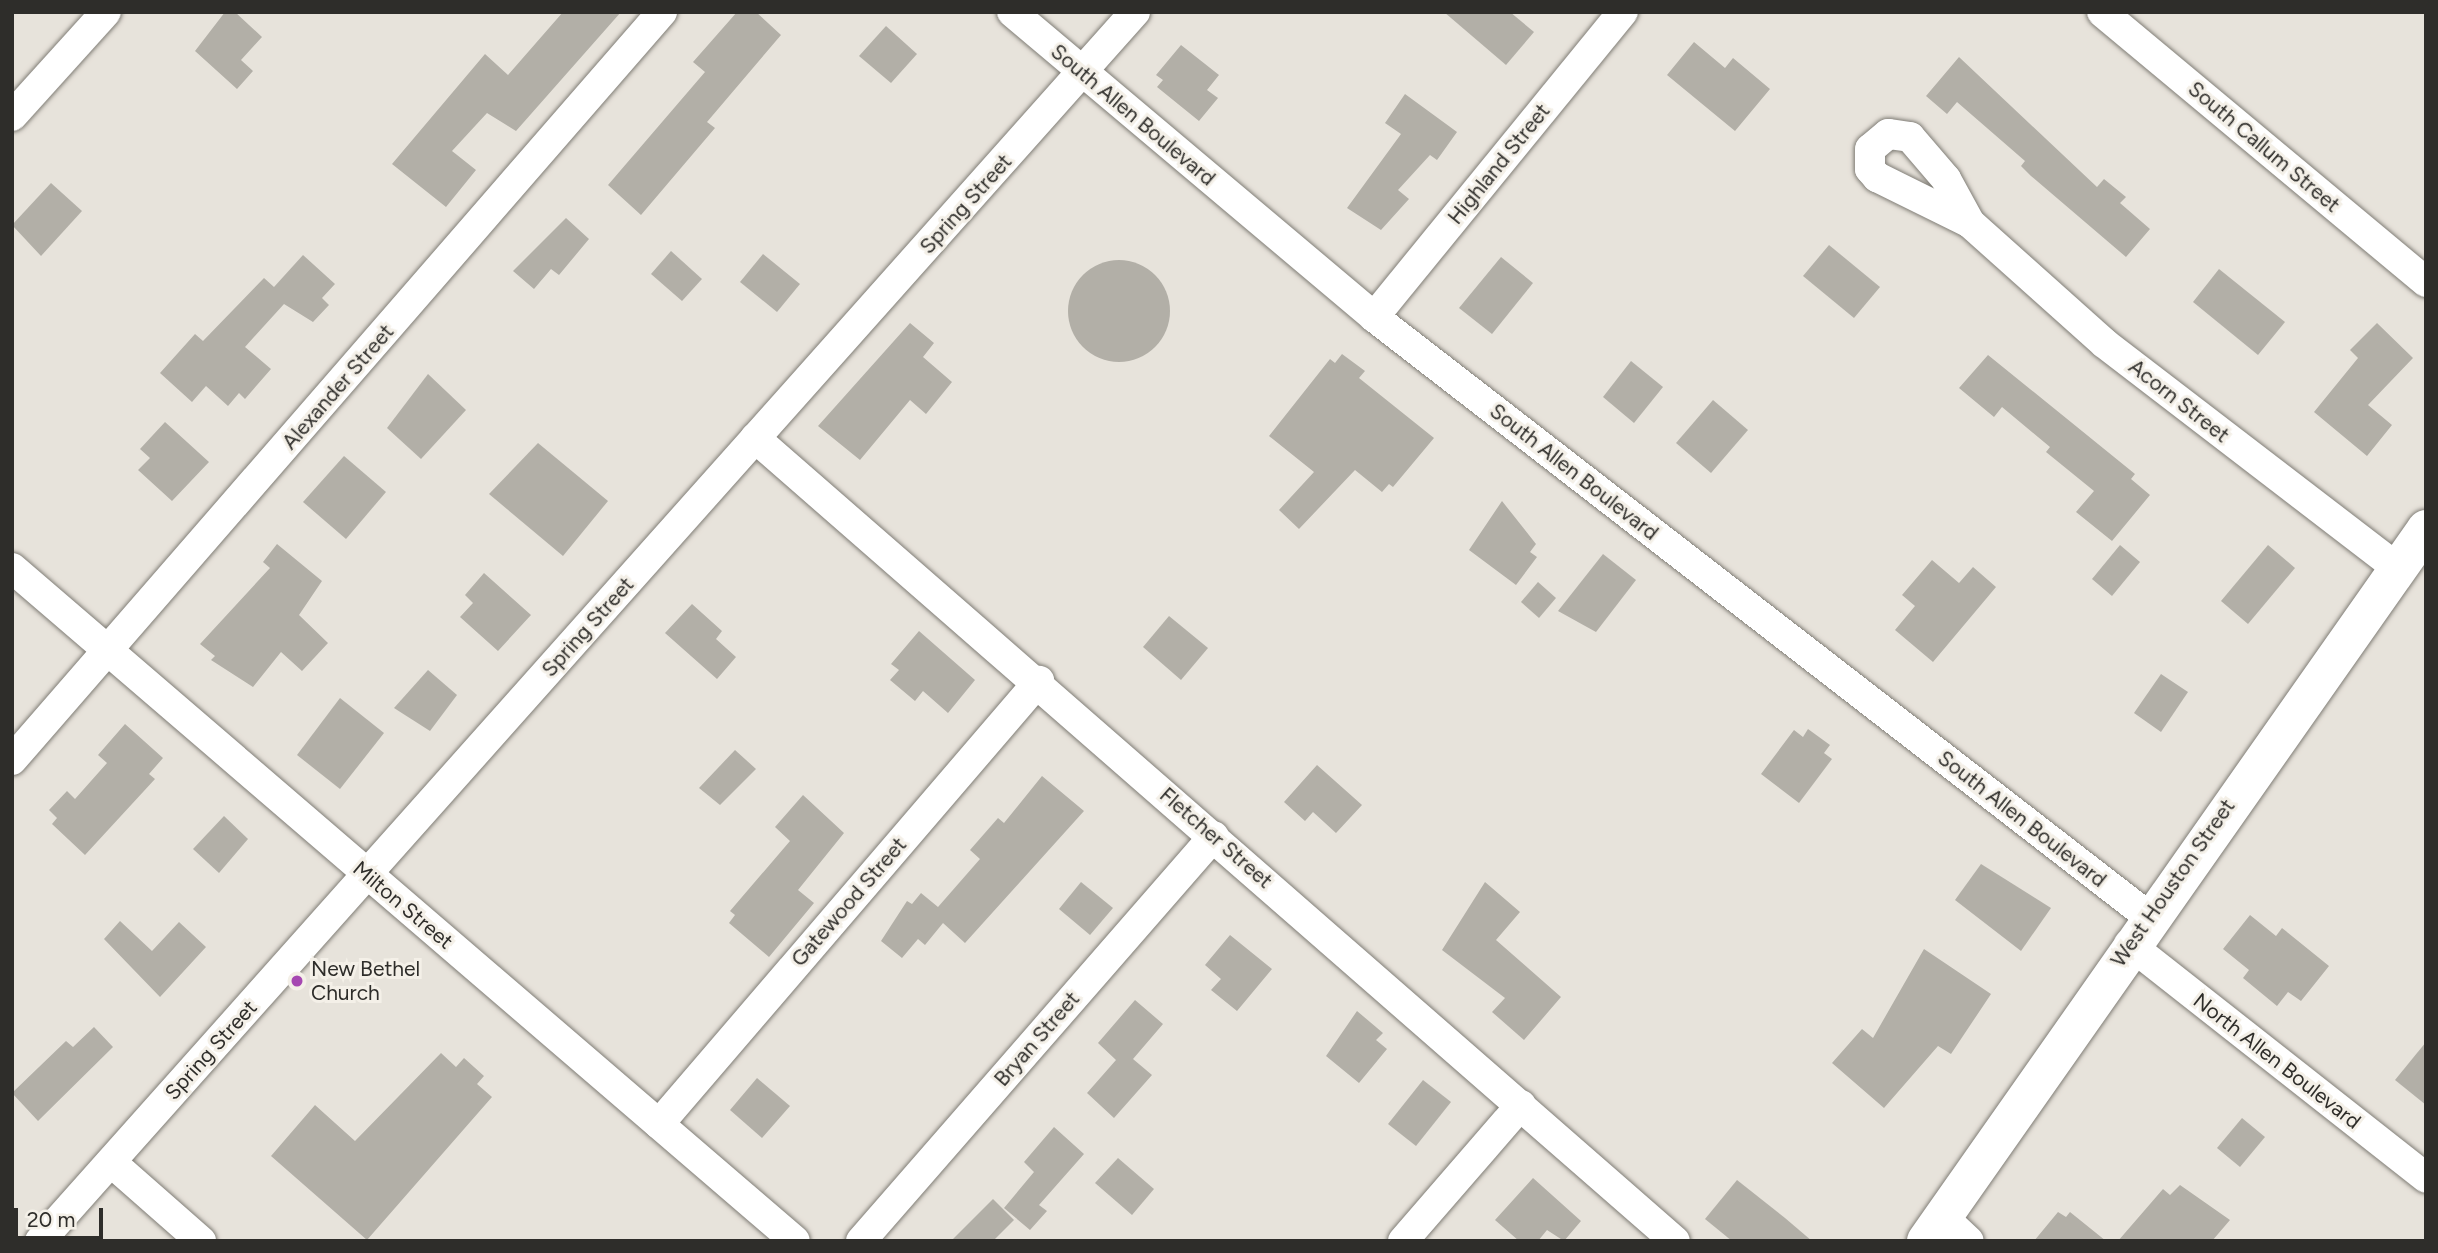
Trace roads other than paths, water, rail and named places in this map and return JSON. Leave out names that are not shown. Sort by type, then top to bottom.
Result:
[{"type":"main road","name":"West Houston Street","points":[[1946,1233],[2138,930],[2426,528]]},
{"type":"street","name":"Alexander Street","points":[[12,760],[108,653],[662,12]]},
{"type":"street","name":"South Allen Boulevard","points":[[1012,12],[1082,74],[1374,317],[2138,930]]},
{"type":"street","name":"Spring Street","points":[[40,1241],[1135,12]]},
{"type":"street","name":"Highland Street","points":[[1374,317],[1623,12]]},
{"type":"street","name":"South Callum Street","points":[[2102,12],[2426,282]]},
{"type":"street","points":[[12,116],[91,17]]},
{"type":"street","name":"Acorn Street","points":[[1970,223],[2104,343],[2397,568]]},
{"type":"street","name":"Fletcher Street","points":[[755,438],[1039,681],[1675,1241]]},
{"type":"street","name":"Milton Street","points":[[12,568],[795,1241]]},
{"type":"street","name":"Gatewood Street","points":[[659,1124],[1039,681]]},
{"type":"street","name":"Bryan Street","points":[[861,1241],[1214,836]]},
{"type":"street","name":"North Allen Boulevard","points":[[2138,930],[2426,1178]]},
{"type":"street","points":[[1403,1241],[1521,1104]]},
{"type":"street","points":[[111,1162],[201,1241]]},
{"type":"place","name":"New Bethel Church","points":[[297,981]]}]
